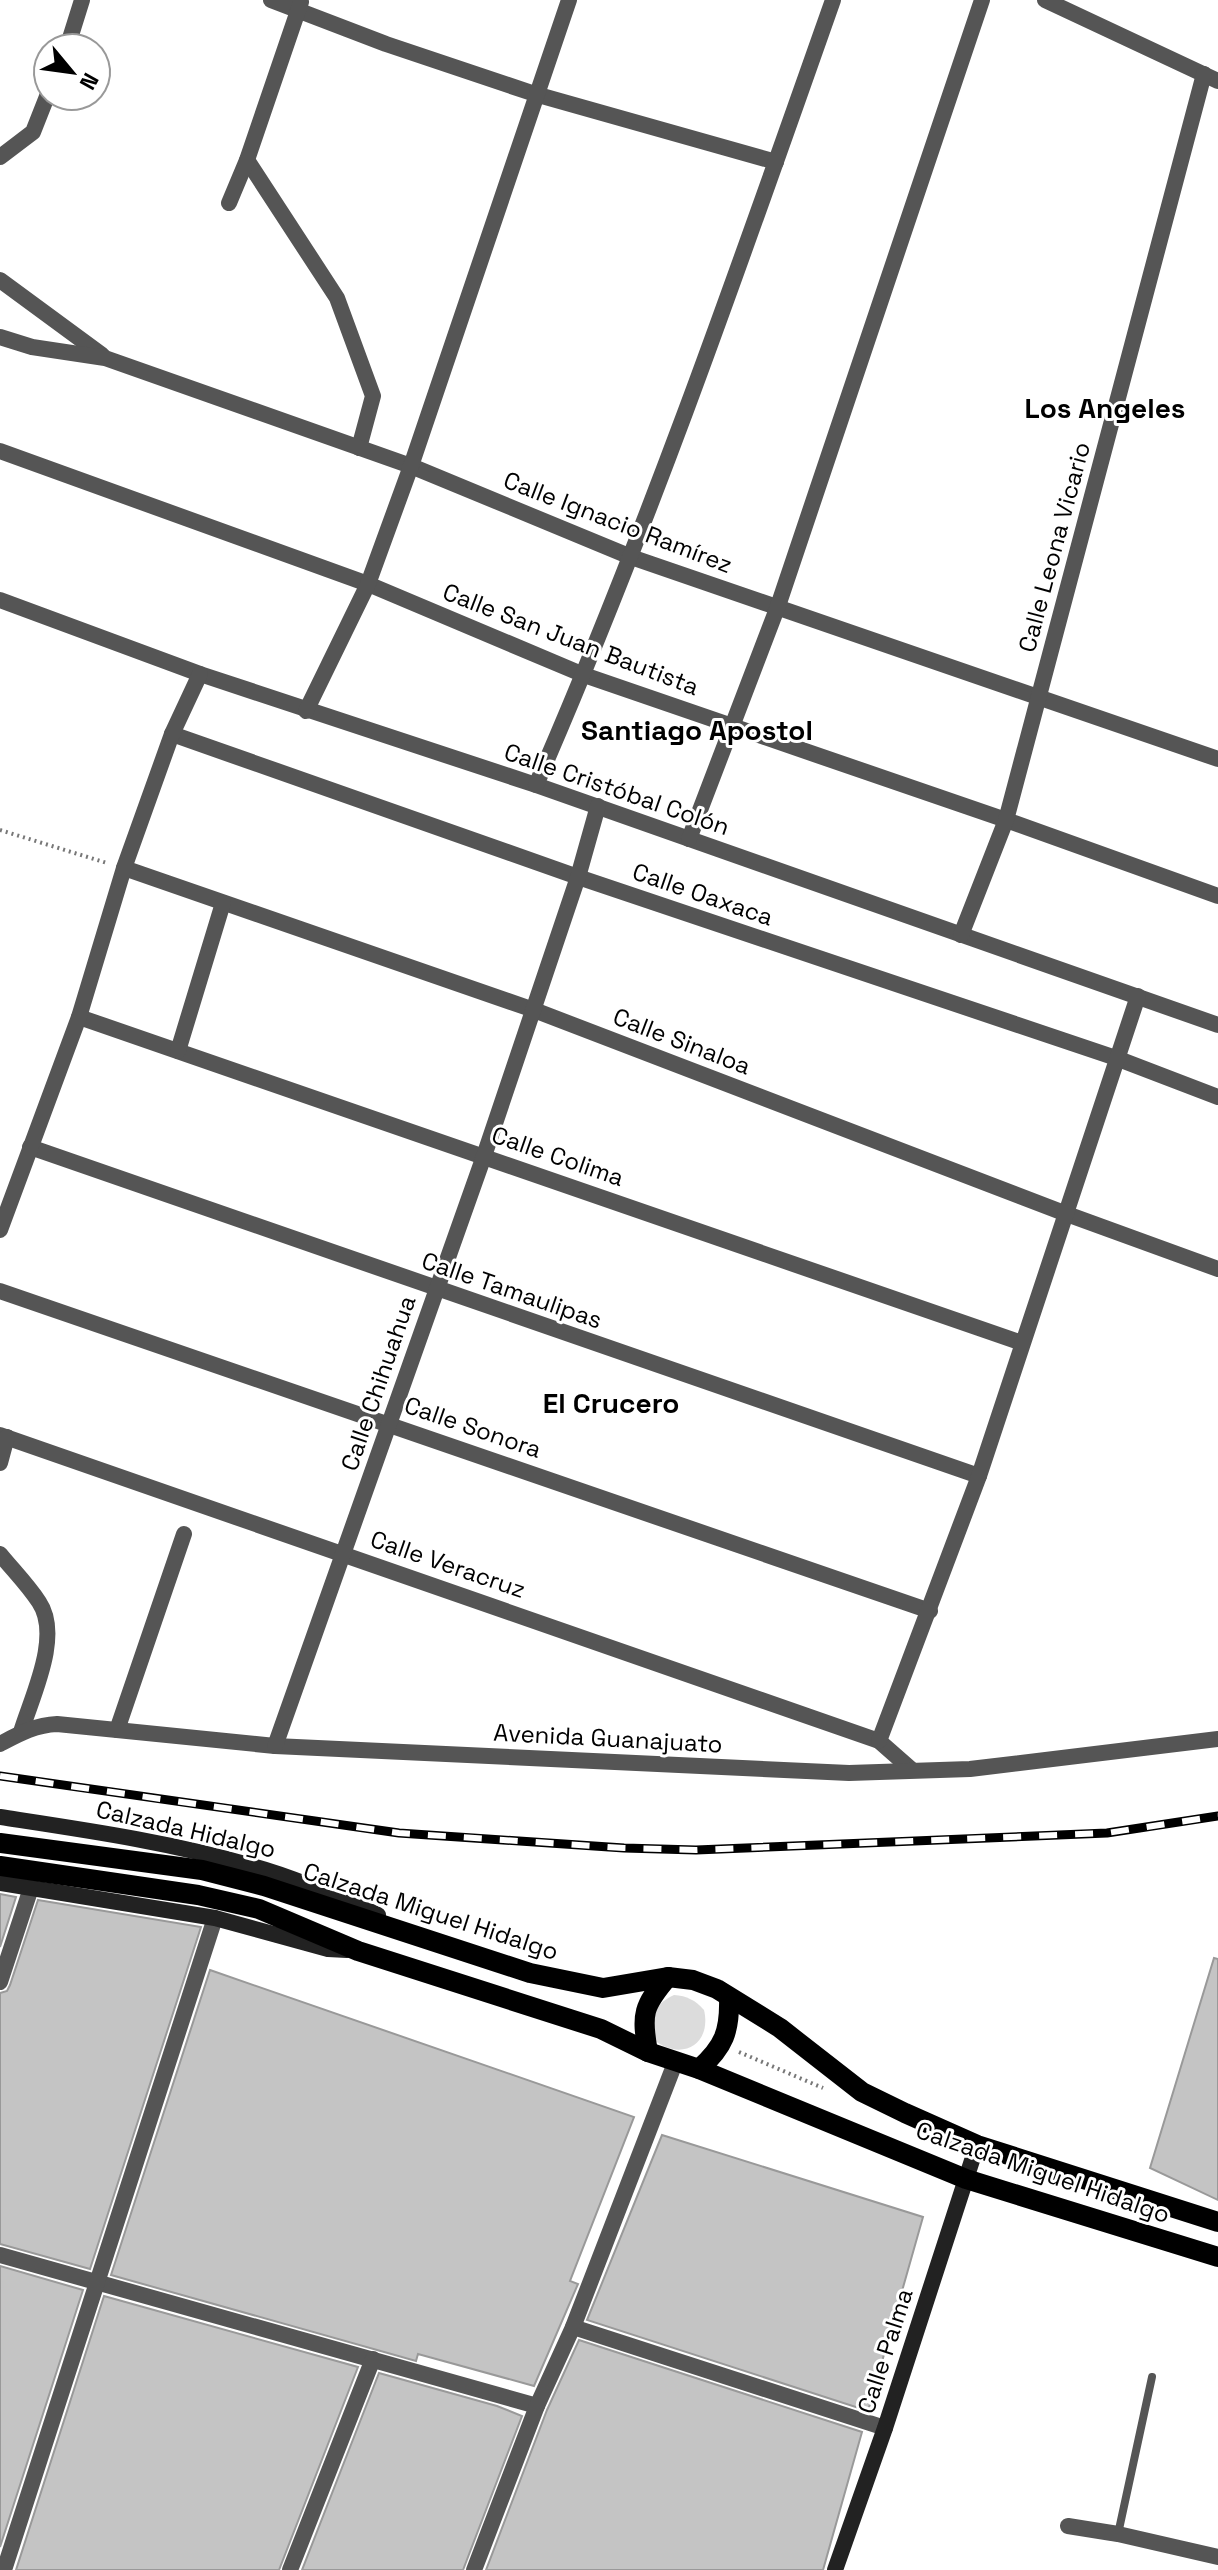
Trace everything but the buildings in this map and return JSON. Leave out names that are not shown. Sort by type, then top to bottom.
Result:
[{"type":"main road","name":"Calzada Miguel Hidalgo","points":[[3,1843],[202,1870],[264,1886],[530,1973],[603,1988],[668,1977],[693,1980],[717,1989],[780,2028],[862,2092],[977,2145],[1218,2222]]},
{"type":"main road","name":"Calzada Miguel Hidalgo","points":[[0,1866],[198,1895],[259,1909],[358,1951],[601,2029],[648,2052],[699,2069],[966,2179],[1218,2257]]},
{"type":"main road","points":[[648,2052],[644,2012],[654,1993],[668,1977]]},
{"type":"main road","points":[[699,2069],[714,2056],[725,2038],[730,2018],[729,1998]]},
{"type":"street","points":[[72,32],[82,0]]},
{"type":"street","points":[[271,0],[300,5],[386,44],[535,94],[776,162]]},
{"type":"street","points":[[306,711],[368,584],[569,0]]},
{"type":"street","points":[[536,785],[631,557],[833,0]]},
{"type":"street","points":[[689,839],[778,606],[982,0]]},
{"type":"street","points":[[1045,0],[1211,78]]},
{"type":"street","points":[[229,203],[247,160],[300,5]]},
{"type":"street","name":"Calle Leona Vicario","points":[[961,935],[1006,820],[1211,78]]},
{"type":"street","points":[[0,157],[33,132],[41,112]]},
{"type":"street","points":[[247,160],[337,298],[373,396],[359,448]]},
{"type":"street","points":[[0,280],[105,358]]},
{"type":"street","name":"Calle Ignacio Ramírez","points":[[0,337],[32,347],[105,358],[411,466],[631,557],[1218,759]]},
{"type":"street","name":"Calle San Juan Bautista","points":[[0,451],[368,584],[584,675],[1218,896]]},
{"type":"street","name":"Calle Cristóbal Colón","points":[[0,600],[306,711],[598,806],[1218,1025]]},
{"type":"street","points":[[0,1230],[79,1017],[124,868],[172,734],[200,674]]},
{"type":"street","name":"Calle Oaxaca","points":[[172,734],[578,877],[1116,1058],[1218,1097]]},
{"type":"street","name":"Calle Chihuahua","points":[[275,1746],[484,1156],[578,877],[598,806]]},
{"type":"street","name":"Calle Sinaloa","points":[[124,868],[534,1010],[1218,1269]]},
{"type":"street","points":[[178,1051],[223,903]]},
{"type":"street","points":[[912,1770],[879,1741],[979,1476],[1138,996]]},
{"type":"street","name":"Calle Colima","points":[[79,1017],[1022,1343]]},
{"type":"street","name":"Calle Tamaulipas","points":[[30,1147],[979,1476]]},
{"type":"street","name":"Calle Sonora","points":[[0,1291],[930,1611]]},
{"type":"street","points":[[0,1463],[3,1436]]},
{"type":"street","name":"Calle Veracruz","points":[[3,1436],[879,1741]]},
{"type":"street","points":[[117,1730],[184,1534]]},
{"type":"street","points":[[0,1554],[41,1603],[48,1621],[49,1643],[21,1732]]},
{"type":"street","name":"Avenida Guanajuato","points":[[0,1744],[21,1732],[57,1724],[275,1746],[849,1773],[970,1769],[1218,1739]]},
{"type":"street","name":"Calzada Hidalgo","points":[[0,1817],[154,1841],[255,1866],[320,1889],[445,1945]]},
{"type":"street","name":"Calzada Miguel Hidalgo","points":[[0,1883],[215,1918],[328,1949],[358,1951]]},
{"type":"street","points":[[0,1982],[31,1888]]},
{"type":"street","points":[[4,2570],[215,1918]]},
{"type":"street","points":[[474,2570],[537,2406],[573,2327],[675,2063]]},
{"type":"street","name":"Calle Palma","points":[[835,2570],[885,2428],[977,2145]]},
{"type":"street","points":[[0,2255],[537,2406]]},
{"type":"street","points":[[573,2327],[885,2428]]},
{"type":"street","points":[[290,2570],[373,2359]]},
{"type":"street","points":[[1068,2526],[1218,2557]]},
{"type":"lane","points":[[1118,2534],[1152,2377]]},
{"type":"path","points":[[0,830],[124,868]]},
{"type":"shaded area","points":[[674,1995],[690,1999],[704,2010],[704,2032],[692,2046],[684,2049],[665,2046],[654,2040],[657,2008]]},
{"type":"railway","points":[[0,1776],[399,1833],[624,1848],[696,1850],[1107,1833],[1218,1816]]},
{"type":"district","name":"Los Angeles","points":[[1105,408]]},
{"type":"district","name":"Santiago Apostol","points":[[697,730]]},
{"type":"district","name":"El Crucero","points":[[611,1403]]}]
